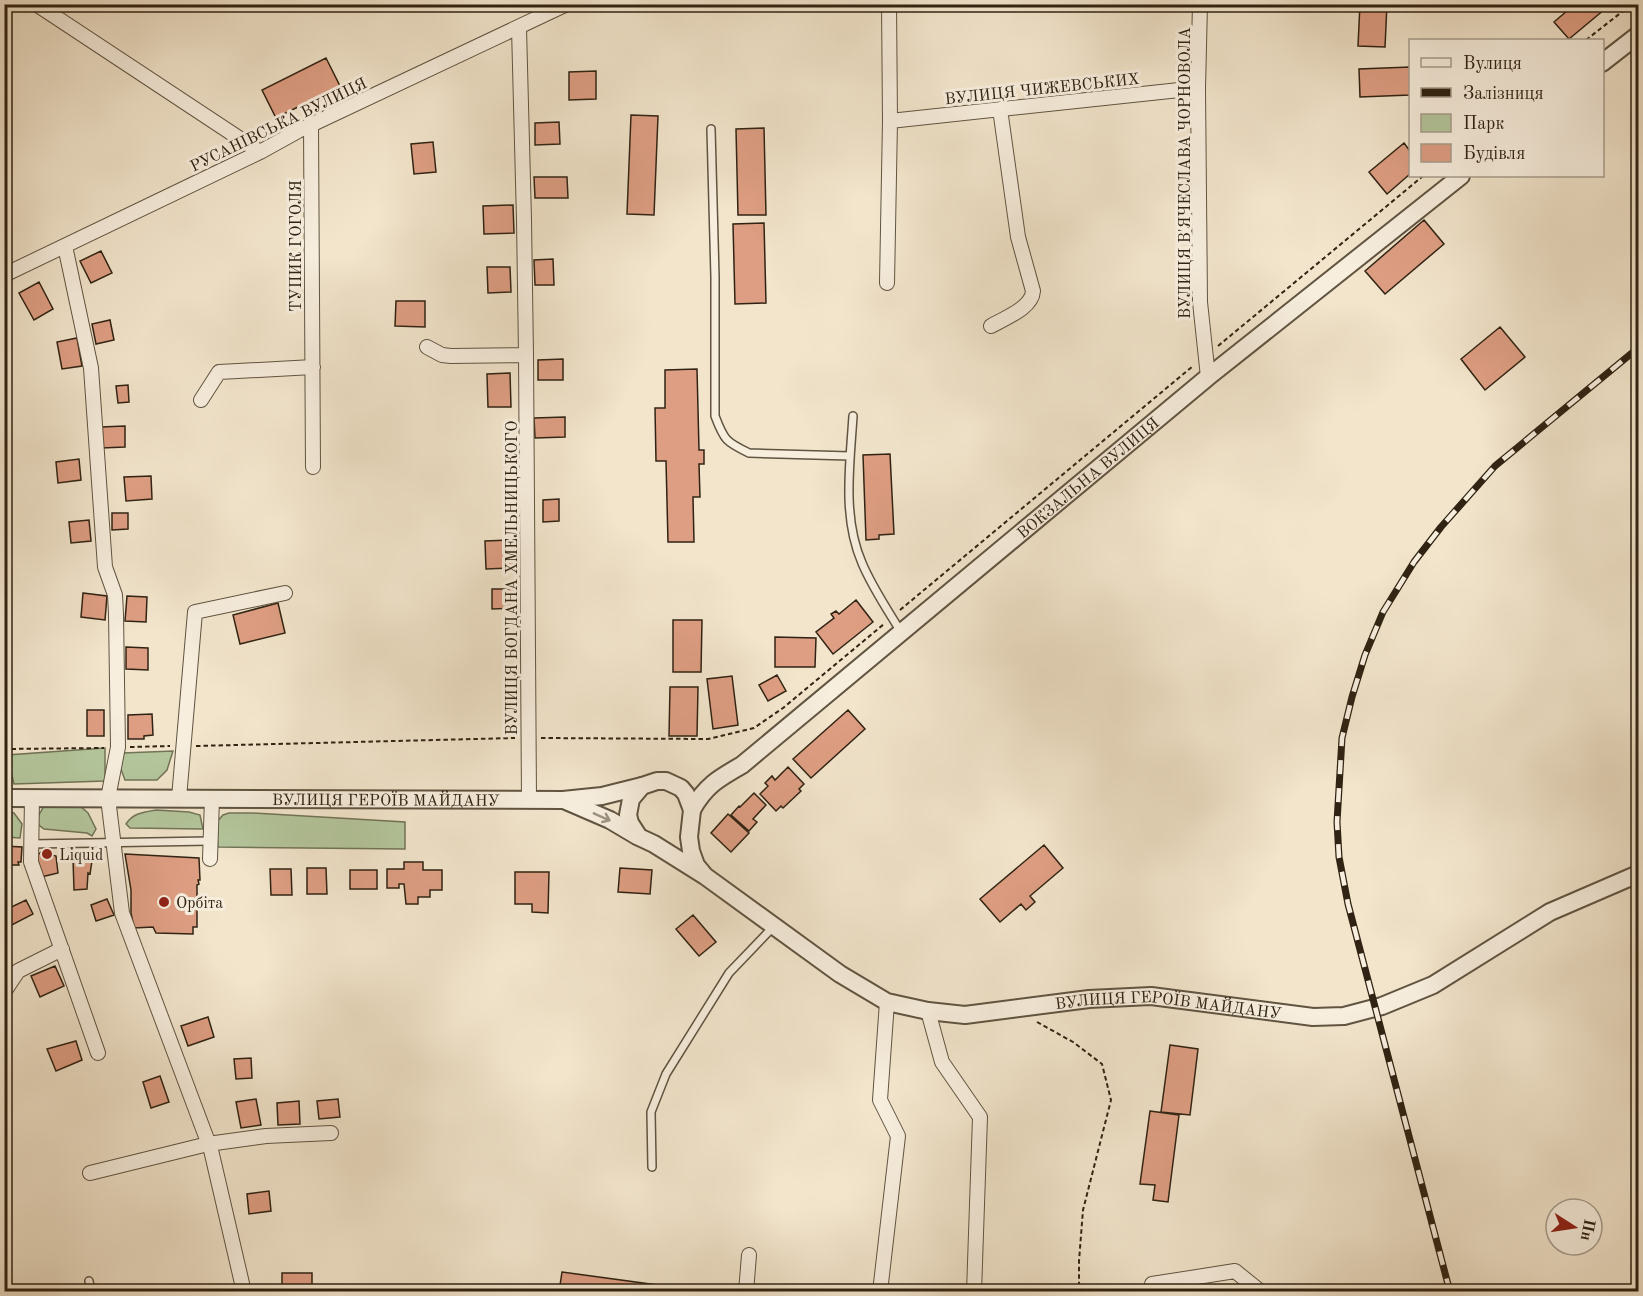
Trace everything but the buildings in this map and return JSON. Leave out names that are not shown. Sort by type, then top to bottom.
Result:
[{"type":"street","points":[[36,4],[260,152]]},
{"type":"street","name":"РУСАНІВСЬКА ВУЛИЦЯ","points":[[4,274],[567,4]]},
{"type":"street","points":[[887,283],[890,121],[889,4]]},
{"type":"street","name":"ВУЛИЦЯ В'ЯЧЕСЛАВА ЧОРНОВОЛА","points":[[1200,4],[1198,88],[1200,302],[1208,377]]},
{"type":"street","name":"ВУЛИЦЯ БОГДАНА ХМЕЛЬНИЦЬКОГО","points":[[519,28],[526,355],[529,800]]},
{"type":"street","points":[[1604,61],[1638,35]]},
{"type":"street","name":"ВУЛИЦЯ ЧИЖЕВСЬКИХ","points":[[890,121],[1198,88]]},
{"type":"street","points":[[991,326],[1026,305],[1032,299],[1033,291],[1018,237],[1000,109]]},
{"type":"street","name":"ТУПИК ГОГОЛЯ","points":[[311,125],[313,467]]},
{"type":"street","name":"ВОКЗАЛЬНА ВУЛИЦЯ","points":[[691,814],[703,792],[714,781],[742,765],[897,624],[1460,177]]},
{"type":"street","points":[[64,246],[91,368],[105,567],[115,595],[118,747],[108,798],[122,913],[208,1144],[244,1292]]},
{"type":"street","points":[[427,347],[442,355],[451,356],[526,355]]},
{"type":"street","points":[[201,400],[219,372],[313,367]]},
{"type":"street","points":[[179,798],[195,612],[285,593]]},
{"type":"street","name":"ВУЛИЦЯ ГЕРОЇВ МАЙДАНУ","points":[[4,798],[562,800],[602,796],[657,781],[674,784]]},
{"type":"street","name":"ВОКЗАЛЬНА ВУЛИЦЯ","points":[[674,784],[697,785],[714,781]]},
{"type":"street","points":[[642,786],[631,799],[630,823],[647,840],[670,843],[678,839],[689,826],[691,814],[686,794],[674,784]]},
{"type":"street","points":[[32,798],[31,862],[98,1053]]},
{"type":"street","points":[[210,859],[212,798]]},
{"type":"street","name":"ВУЛИЦЯ ГЕРОЇВ МАЙДАНУ","points":[[562,800],[610,820],[705,876],[840,974],[887,1002],[928,1011],[965,1015],[1089,999],[1151,996],[1313,1017],[1344,1016],[1382,1006],[1434,985],[1550,912],[1638,874]]},
{"type":"street","name":"ВУЛИЦЯ ГЕРОЇВ МАЙДАНУ","points":[[691,814],[689,837],[691,851],[696,865],[705,876]]},
{"type":"street","points":[[4,992],[18,971],[62,949]]},
{"type":"street","points":[[880,1292],[898,1136],[880,1100],[887,1002]]},
{"type":"street","points":[[928,1011],[942,1062],[980,1117],[974,1292]]},
{"type":"street","points":[[90,1173],[208,1144],[266,1136],[331,1133]]},
{"type":"street","points":[[746,1292],[749,1255]]},
{"type":"street","points":[[1152,1284],[1235,1271],[1261,1292]]},
{"type":"lane","points":[[711,129],[715,277],[715,416],[722,435],[734,446],[749,453],[850,456]]},
{"type":"lane","points":[[853,416],[849,498],[853,538],[871,582],[897,624]]},
{"type":"lane","points":[[31,844],[210,842]]},
{"type":"lane","points":[[652,1167],[651,1112],[666,1074],[729,973],[774,926]]},
{"type":"lane","points":[[89,1281],[91,1292]]},
{"type":"path","points":[[1587,39],[1632,4]]},
{"type":"path","points":[[4,749],[528,737],[708,739],[754,728],[897,624],[1205,356],[1422,177]]},
{"type":"path","points":[[1036,1022],[1073,1042],[1102,1064],[1111,1100],[1083,1210],[1079,1292]]},
{"type":"green space","points":[[105,748],[105,781],[14,784],[7,755]]},
{"type":"green space","points":[[173,751],[167,770],[157,780],[125,780],[119,764],[123,753]]},
{"type":"green space","points":[[79,805],[88,813],[96,829],[92,836],[87,833],[44,829],[35,822],[44,806]]},
{"type":"green space","points":[[156,810],[200,815],[203,829],[130,828],[126,824],[135,815]]},
{"type":"green space","points":[[5,812],[14,813],[22,824],[20,838],[5,837]]},
{"type":"green space","points":[[229,813],[405,822],[405,849],[218,847],[216,823],[223,815]]},
{"type":"railway","points":[[1450,1292],[1348,904],[1339,857],[1337,822],[1342,738],[1365,655],[1383,612],[1414,562],[1441,527],[1495,466],[1638,348]]},
{"type":"place","name":"Liquid","points":[[47,854]]},
{"type":"place","name":"Орбіта","points":[[164,902]]}]
